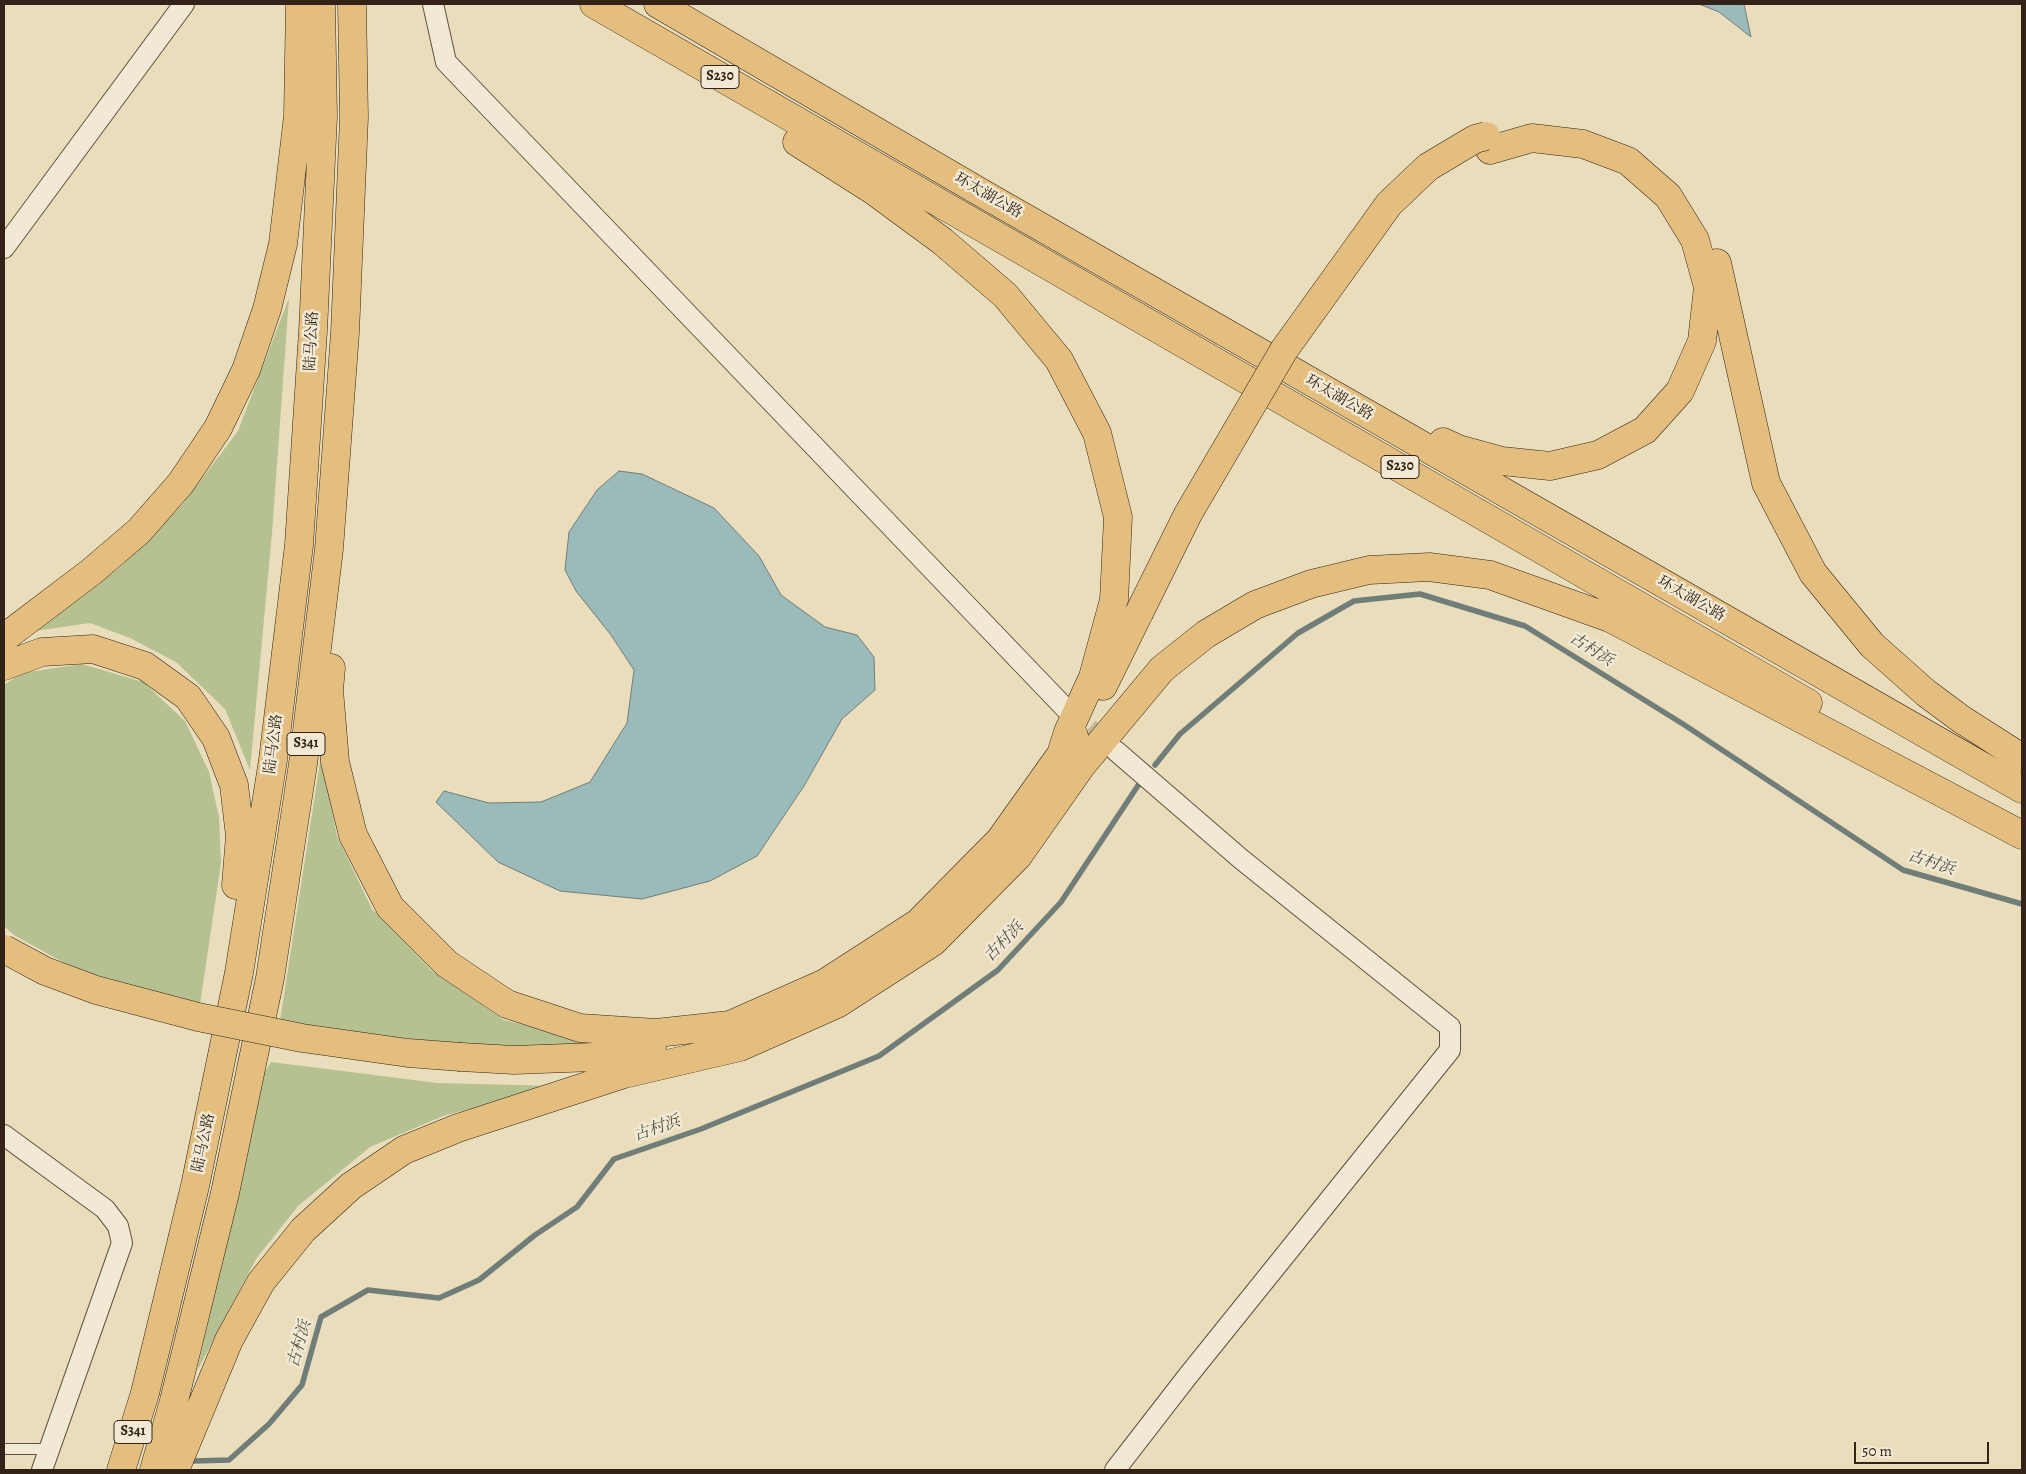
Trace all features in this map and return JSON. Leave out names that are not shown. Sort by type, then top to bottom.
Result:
[{"type":"highway","points":[[4,638],[91,572],[139,531],[180,483],[218,428],[246,370],[268,309],[283,244],[298,116],[300,4]]},
{"type":"highway","name":"陆马公路","points":[[121,1470],[145,1393],[195,1186],[239,973],[274,750],[298,545],[314,331],[323,116],[321,4]]},
{"type":"highway","name":"陆马公路","points":[[154,1470],[174,1401],[227,1184],[270,978],[303,764],[329,548],[344,343],[354,117],[352,4]]},
{"type":"highway","points":[[586,4],[840,158],[874,191],[942,241],[1005,295],[1059,360],[1097,433],[1118,517],[1114,600],[1093,677],[1068,732],[1072,758]]},
{"type":"highway","name":"环太湖公路","points":[[594,4],[840,158],[1589,575],[1953,793]]},
{"type":"highway","name":"环太湖公路","points":[[658,4],[980,192],[2022,789]]},
{"type":"highway","points":[[353,58],[361,334],[345,550],[329,690],[335,762],[353,834],[390,907],[447,964],[507,1004],[580,1028],[656,1033],[730,1025]]},
{"type":"highway","points":[[1488,143],[1531,123],[1587,130],[1636,149],[1679,187],[1709,234],[1723,286],[1766,483],[1813,573],[1872,645],[1926,693],[1961,719],[2022,758]]},
{"type":"highway","points":[[175,1470],[229,1340],[261,1282],[303,1230],[350,1186],[404,1150],[458,1128],[624,1074],[740,1047],[837,1004],[933,942],[1018,856],[1072,758],[1087,718],[1145,616],[1188,514],[1284,350],[1389,204],[1428,167],[1475,139],[1488,143],[1532,138],[1583,144],[1628,161],[1668,196],[1695,240],[1708,287],[1702,341],[1680,391],[1645,430],[1598,455],[1550,466],[1502,462],[1458,449],[1415,430],[1200,308],[980,192]]},
{"type":"highway","points":[[4,966],[39,985],[91,1004],[194,1031],[300,1053],[407,1068],[514,1060],[621,1056],[730,1025],[826,983],[918,923],[1000,840],[1072,758],[1162,669],[1206,634],[1255,605],[1311,584],[1370,570],[1429,567],[1490,576],[1610,618],[1953,793],[2022,835]]},
{"type":"highway","points":[[4,666],[42,652],[94,649],[145,666],[188,697],[216,738],[234,785],[240,836],[236,887],[223,970],[179,1183],[145,1393]]},
{"type":"highway","points":[[4,949],[45,971],[96,990],[198,1016],[302,1038],[408,1054],[514,1075],[624,1074]]},
{"type":"street","points":[[4,248],[184,4]]},
{"type":"street","points":[[433,4],[446,62],[1066,709]]},
{"type":"street","points":[[1115,1470],[1187,1377],[1450,1050],[1450,1027],[1241,859],[1116,751]]},
{"type":"street","points":[[4,1135],[104,1209],[118,1226],[122,1243],[42,1470]]},
{"type":"lane","points":[[4,1450],[49,1449]]},
{"type":"green space","points":[[289,298],[272,533],[250,770],[225,709],[176,662],[130,638],[90,623],[35,631],[120,567],[182,505],[238,431]]},
{"type":"green space","points":[[82,664],[143,682],[185,721],[209,772],[219,817],[221,863],[200,1004],[79,971],[14,935],[4,926],[4,685],[22,673]]},
{"type":"green space","points":[[321,756],[337,836],[372,909],[431,970],[504,1020],[602,1044],[512,1048],[451,1044],[335,1030],[280,1021]]},
{"type":"green space","points":[[271,1062],[437,1083],[556,1086],[443,1116],[370,1147],[298,1206],[256,1259],[197,1371],[265,1072]]},
{"type":"water","points":[[1699,4],[1744,4],[1751,37],[1719,12]]},
{"type":"water","points":[[619,471],[642,474],[714,508],[759,556],[781,595],[825,627],[857,635],[874,657],[875,690],[842,719],[804,786],[757,856],[710,881],[642,899],[560,891],[498,862],[436,802],[444,791],[489,803],[541,802],[590,782],[627,723],[634,670],[611,635],[576,591],[565,570],[569,532],[597,490]]},
{"type":"waterway","name":"古村浜","points":[[1155,765],[1180,734],[1298,633],[1354,601],[1420,594],[1525,626],[1683,724],[1903,870],[2022,904]]},
{"type":"waterway","name":"古村浜","points":[[194,1461],[229,1460],[269,1424],[302,1385],[321,1317],[368,1290],[439,1298],[479,1280],[535,1235],[577,1207],[614,1159],[701,1129],[879,1056],[998,970],[1061,902],[1139,784]]},
{"type":"tunnel","points":[[1066,709],[1113,748]]}]
